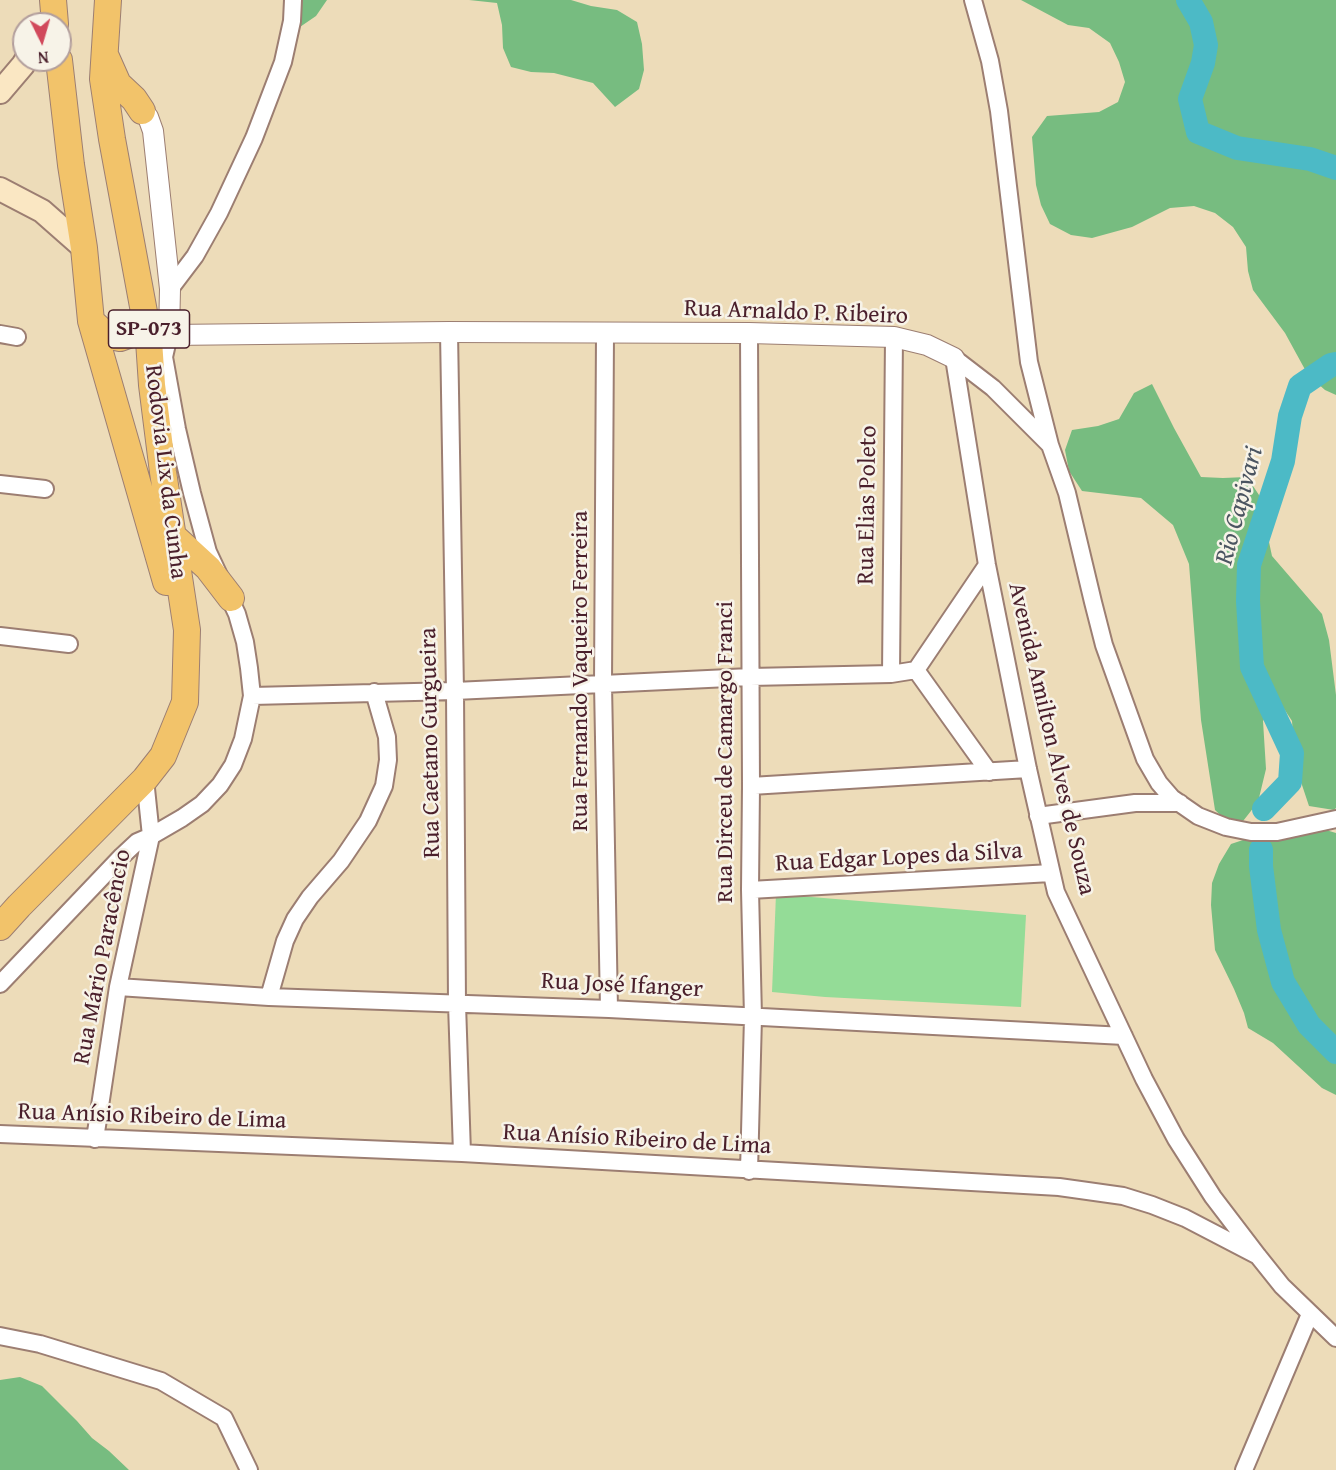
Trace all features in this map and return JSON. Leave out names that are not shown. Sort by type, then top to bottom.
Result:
[{"type":"main road","name":"Rodovia Lix da Cunha","points":[[0,927],[145,779],[163,756],[186,702],[187,630],[152,385],[148,326],[112,139],[103,79],[108,0]]},
{"type":"main road","points":[[105,55],[118,84],[134,99],[142,111]]},
{"type":"main road","points":[[0,92],[17,72]]},
{"type":"main road","name":"Rodovia Lix da Cunha","points":[[60,72],[71,165],[84,248],[91,321],[181,630],[187,660]]},
{"type":"main road","points":[[112,139],[117,124],[126,113],[133,110],[142,111]]},
{"type":"main road","points":[[0,189],[42,210],[84,248]]},
{"type":"main road","points":[[91,321],[106,335],[120,338],[131,334],[138,327],[144,312]]},
{"type":"main road","points":[[172,535],[208,568],[231,598]]},
{"type":"street","points":[[170,289],[195,256],[219,213],[254,138],[283,62],[292,21],[293,0]]},
{"type":"street","points":[[974,0],[990,60],[999,111],[1029,362],[1050,445]]},
{"type":"street","points":[[142,111],[148,117],[153,131],[170,289],[169,335]]},
{"type":"street","name":"Rua Arnaldo P. Ribeiro","points":[[169,335],[449,332],[749,333],[894,337],[927,345],[954,358],[993,388],[1050,445],[1067,493],[1104,645],[1141,749],[1159,783],[1172,798],[1198,816],[1227,828],[1251,832],[1278,832],[1336,819]]},
{"type":"street","name":"Rua Caetano Gurgueira","points":[[449,332],[457,1004],[462,1154]]},
{"type":"street","name":"Rua Dirceu de Camargo Franci","points":[[749,333],[750,890],[753,1017],[749,1171]]},
{"type":"street","points":[[0,334],[17,337]]},
{"type":"street","name":"Rua Fernando Vaqueiro Ferreira","points":[[605,334],[603,684],[609,1009]]},
{"type":"street","name":"Rua Mário Paracêncio","points":[[95,1139],[118,987],[151,836],[202,804],[219,785],[233,765],[243,739],[252,696],[249,668],[237,614],[208,552],[189,482],[164,357],[169,335]]},
{"type":"street","name":"Rua Elias Poleto","points":[[891,674],[894,337]]},
{"type":"street","name":"Avenida Amilton Alves de Souza","points":[[954,358],[987,565],[1028,770],[1056,892],[1144,1079],[1176,1139],[1214,1197],[1258,1257],[1282,1286],[1336,1338]]},
{"type":"street","points":[[0,484],[45,489]]},
{"type":"street","points":[[252,696],[455,691],[750,677],[891,674],[916,670],[987,565]]},
{"type":"street","points":[[0,636],[69,644]]},
{"type":"street","points":[[916,670],[989,772]]},
{"type":"street","name":"Rua Caetano Gurgueira","points":[[268,997],[285,941],[295,919],[309,897],[341,861],[368,821],[384,786],[388,760],[387,737],[374,692]]},
{"type":"street","points":[[751,786],[1028,770]]},
{"type":"street","points":[[0,984],[122,856],[137,842],[151,836],[145,779]]},
{"type":"street","points":[[1038,816],[1135,803],[1180,803]]},
{"type":"street","name":"Rua Edgar Lopes da Silva","points":[[750,890],[1051,873]]},
{"type":"street","name":"Rua José Ifanger","points":[[118,987],[268,997],[609,1009],[1124,1036]]},
{"type":"street","name":"Rua Anísio Ribeiro de Lima","points":[[0,1134],[462,1154],[1059,1187],[1123,1196],[1152,1205],[1185,1218],[1258,1257]]},
{"type":"street","points":[[1244,1470],[1310,1314]]},
{"type":"street","points":[[0,1336],[40,1344],[161,1381],[225,1418],[249,1470]]},
{"type":"green space","points":[[287,0],[327,0],[316,16],[297,29]]},
{"type":"green space","points":[[469,0],[571,0],[617,10],[637,22],[644,70],[639,89],[615,107],[593,83],[554,73],[531,72],[511,67],[503,48],[502,25],[497,3]]},
{"type":"green space","points":[[1021,0],[1336,0],[1336,395],[1325,390],[1308,375],[1285,333],[1253,290],[1248,271],[1246,247],[1233,227],[1215,213],[1194,206],[1170,208],[1132,227],[1092,238],[1071,235],[1050,224],[1041,205],[1036,185],[1032,137],[1047,116],[1099,112],[1118,102],[1125,82],[1110,43],[1089,28],[1068,25]]},
{"type":"green space","points":[[1152,384],[1201,477],[1247,477],[1259,495],[1272,556],[1322,614],[1329,640],[1336,695],[1336,808],[1334,810],[1309,806],[1295,764],[1292,721],[1277,698],[1263,721],[1266,769],[1258,802],[1236,830],[1215,810],[1201,720],[1189,564],[1173,525],[1141,498],[1082,491],[1069,471],[1065,450],[1072,430],[1098,426],[1119,419],[1134,393]]},
{"type":"green space","points":[[1316,827],[1336,833],[1336,1095],[1322,1088],[1273,1043],[1248,1028],[1234,989],[1215,950],[1211,905],[1212,883],[1219,864],[1231,844],[1252,837]]},
{"type":"green space","points":[[776,894],[1026,915],[1021,1007],[825,997],[772,992]]},
{"type":"green space","points":[[20,1377],[42,1386],[92,1438],[129,1470],[0,1470],[0,1380]]},
{"type":"waterway","name":"Rio Capivari","points":[[1188,0],[1201,22],[1206,45],[1203,63],[1190,99],[1198,132],[1237,148],[1310,159],[1336,168]]},
{"type":"waterway","name":"Rio Capivari","points":[[1264,809],[1290,782],[1292,753],[1252,667],[1248,601],[1249,565],[1283,461],[1290,416],[1300,386],[1336,364]]},
{"type":"waterway","name":"Rio Capivari","points":[[1261,850],[1269,930],[1283,982],[1309,1025],[1336,1052]]}]
